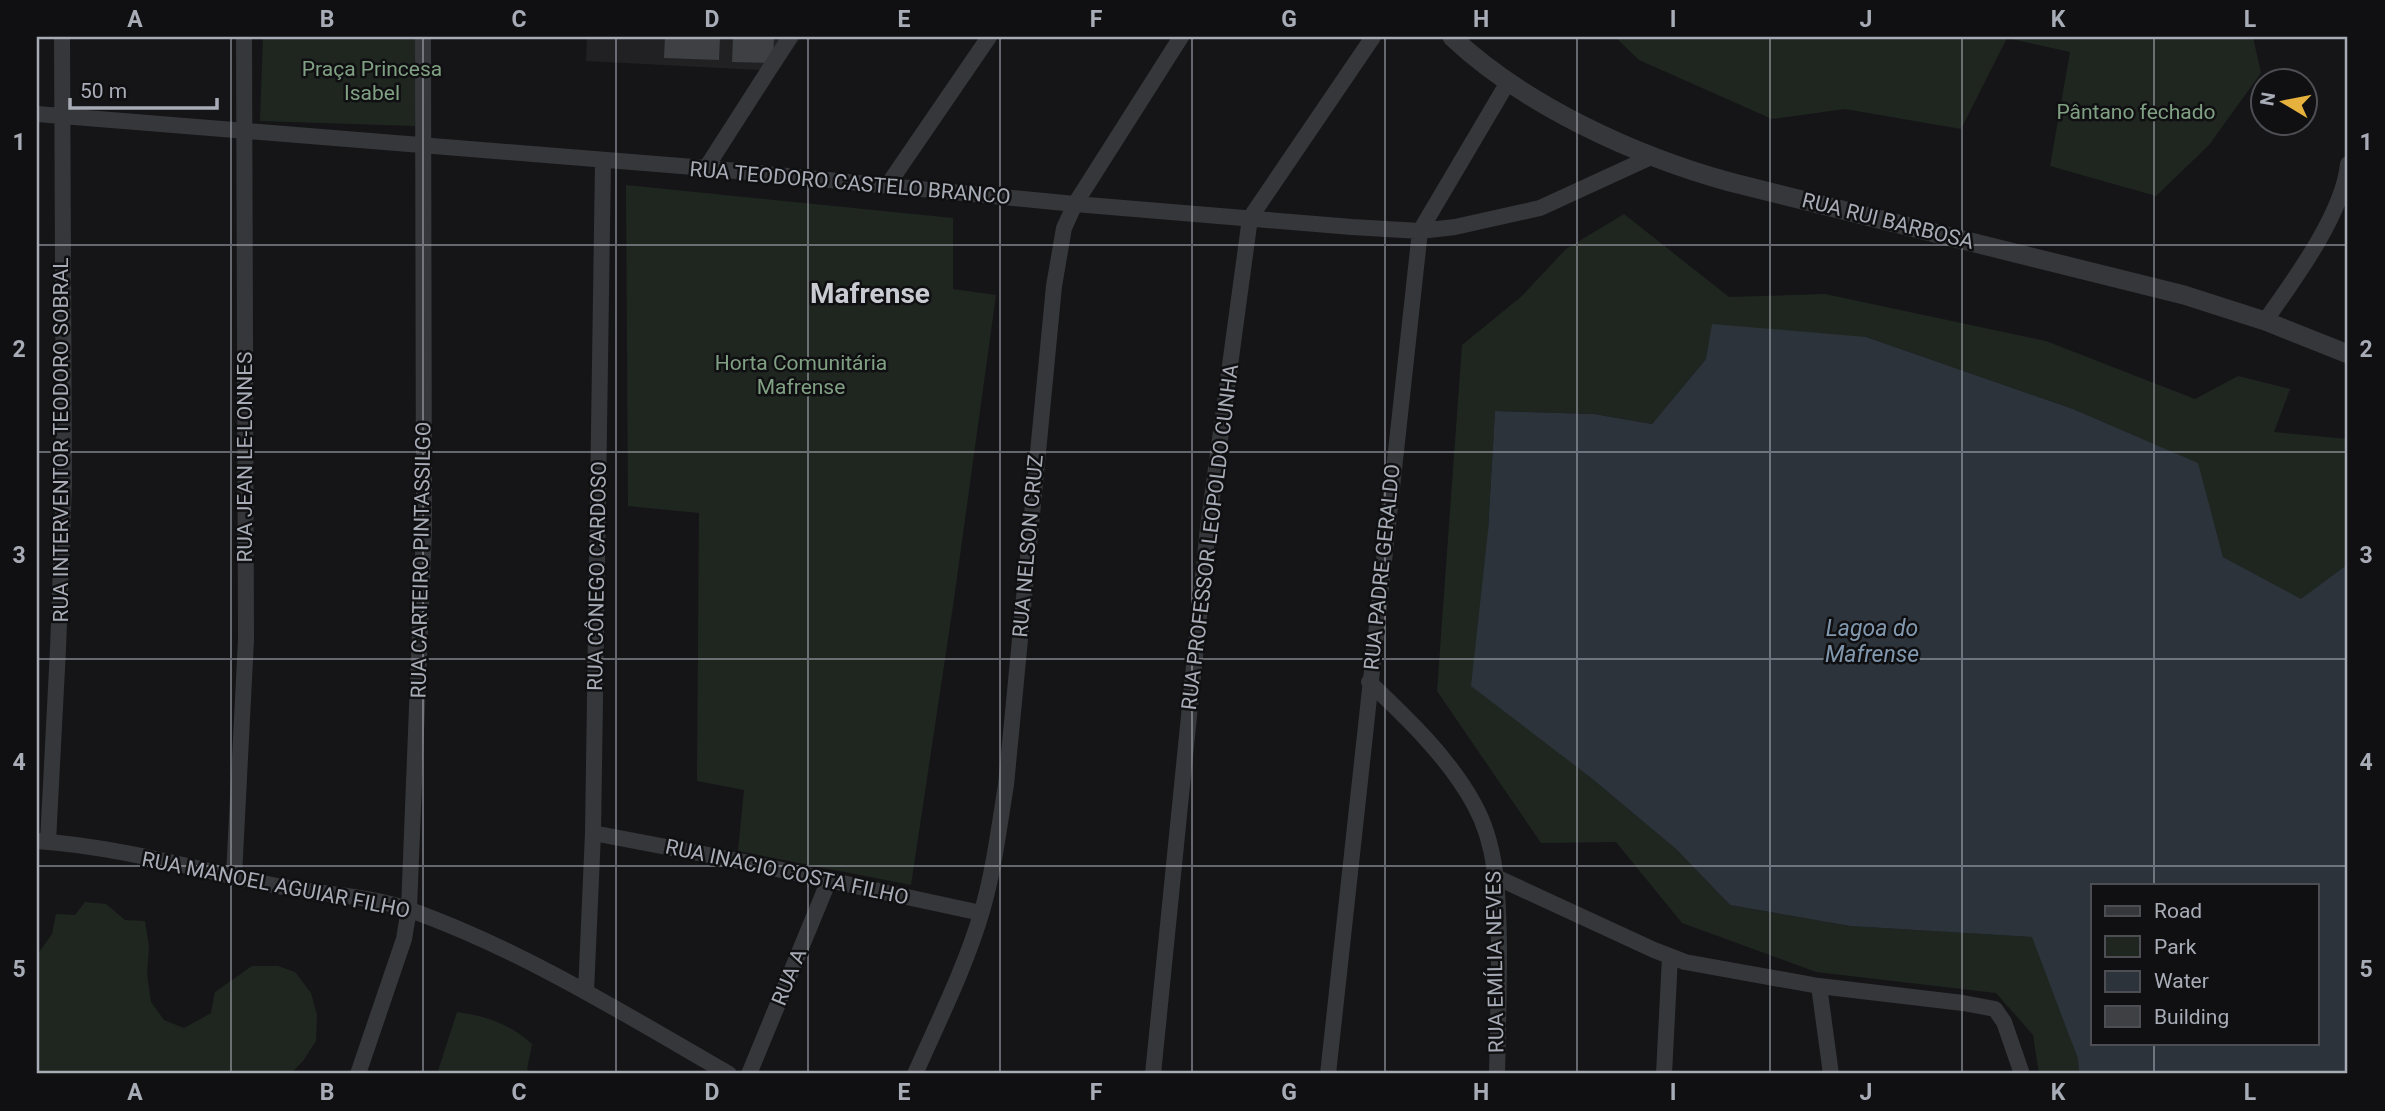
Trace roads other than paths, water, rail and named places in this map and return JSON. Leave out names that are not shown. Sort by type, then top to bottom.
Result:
[{"type":"street","name":"RUA INTERVENTOR TEODORO SOBRAL","points":[[42,842],[58,649],[64,484],[62,37]]},
{"type":"street","name":"RUA JEAN LE-LONNES","points":[[234,876],[246,640],[244,37]]},
{"type":"street","name":"RUA CARTEIRO PINTASSILGO","points":[[358,1074],[404,939],[409,909],[424,530],[423,37]]},
{"type":"street","points":[[706,168],[790,37]]},
{"type":"street","points":[[887,186],[989,37]]},
{"type":"street","name":"RUA NELSON CRUZ","points":[[915,1074],[946,1004],[981,913],[995,855],[1006,785],[1058,251],[1064,228],[1075,204],[1181,37]]},
{"type":"street","name":"RUA PROFESSOR LEOPOLDO CUNHA","points":[[1153,1074],[1208,527],[1250,218],[1373,37]]},
{"type":"street","name":"RUA RUI BARBOSA","points":[[1451,37],[1508,82],[1566,116],[1651,157],[1718,179],[2159,289],[2266,321],[2348,354]]},
{"type":"street","name":"RUA PADRE GERALDO","points":[[1328,1074],[1420,231],[1508,82]]},
{"type":"street","name":"RUA TEODORO CASTELO BRANCO","points":[[37,114],[706,168],[1075,204],[1420,231],[1455,227],[1540,208],[1651,157]]},
{"type":"street","name":"RUA CÔNEGO CARDOSO","points":[[586,992],[593,833],[603,161]]},
{"type":"street","points":[[2266,321],[2320,237],[2335,206],[2348,164]]},
{"type":"street","name":"RUA EMÍLIA NEVES","points":[[1370,682],[1454,774],[1475,805],[1486,834],[1497,878],[1497,1074]]},
{"type":"street","name":"RUA INACIO COSTA FILHO","points":[[593,833],[981,913]]},
{"type":"street","name":"RUA MANOEL AGUIAR FILHO","points":[[42,842],[152,859],[409,909],[534,965],[729,1074]]},
{"type":"street","points":[[1497,878],[1670,957],[1819,986],[1985,1005],[2000,1013],[2022,1074]]},
{"type":"street","name":"RUA A","points":[[749,1074],[829,880]]},
{"type":"street","points":[[1664,1074],[1670,957]]},
{"type":"street","points":[[1819,986],[1831,1074]]},
{"type":"water","name":"Lagoa do Mafrense","points":[[1712,324],[1866,337],[2073,409],[2198,463],[2223,557],[2301,599],[2348,564],[2348,1074],[2079,1074],[2078,1059],[2032,937],[1850,926],[1730,905],[1676,849],[1590,777],[1471,686],[1488,531],[1495,411],[1594,414],[1652,424],[1706,359]]},
{"type":"district","name":"Mafrense","points":[[870,293]]},
{"type":"park label","name":"Praça Princesa Isabel","points":[[372,81]]},
{"type":"park label","name":"Pântano fechado","points":[[2136,112]]},
{"type":"park label","name":"Horta Comunitária Mafrense","points":[[801,375]]}]
